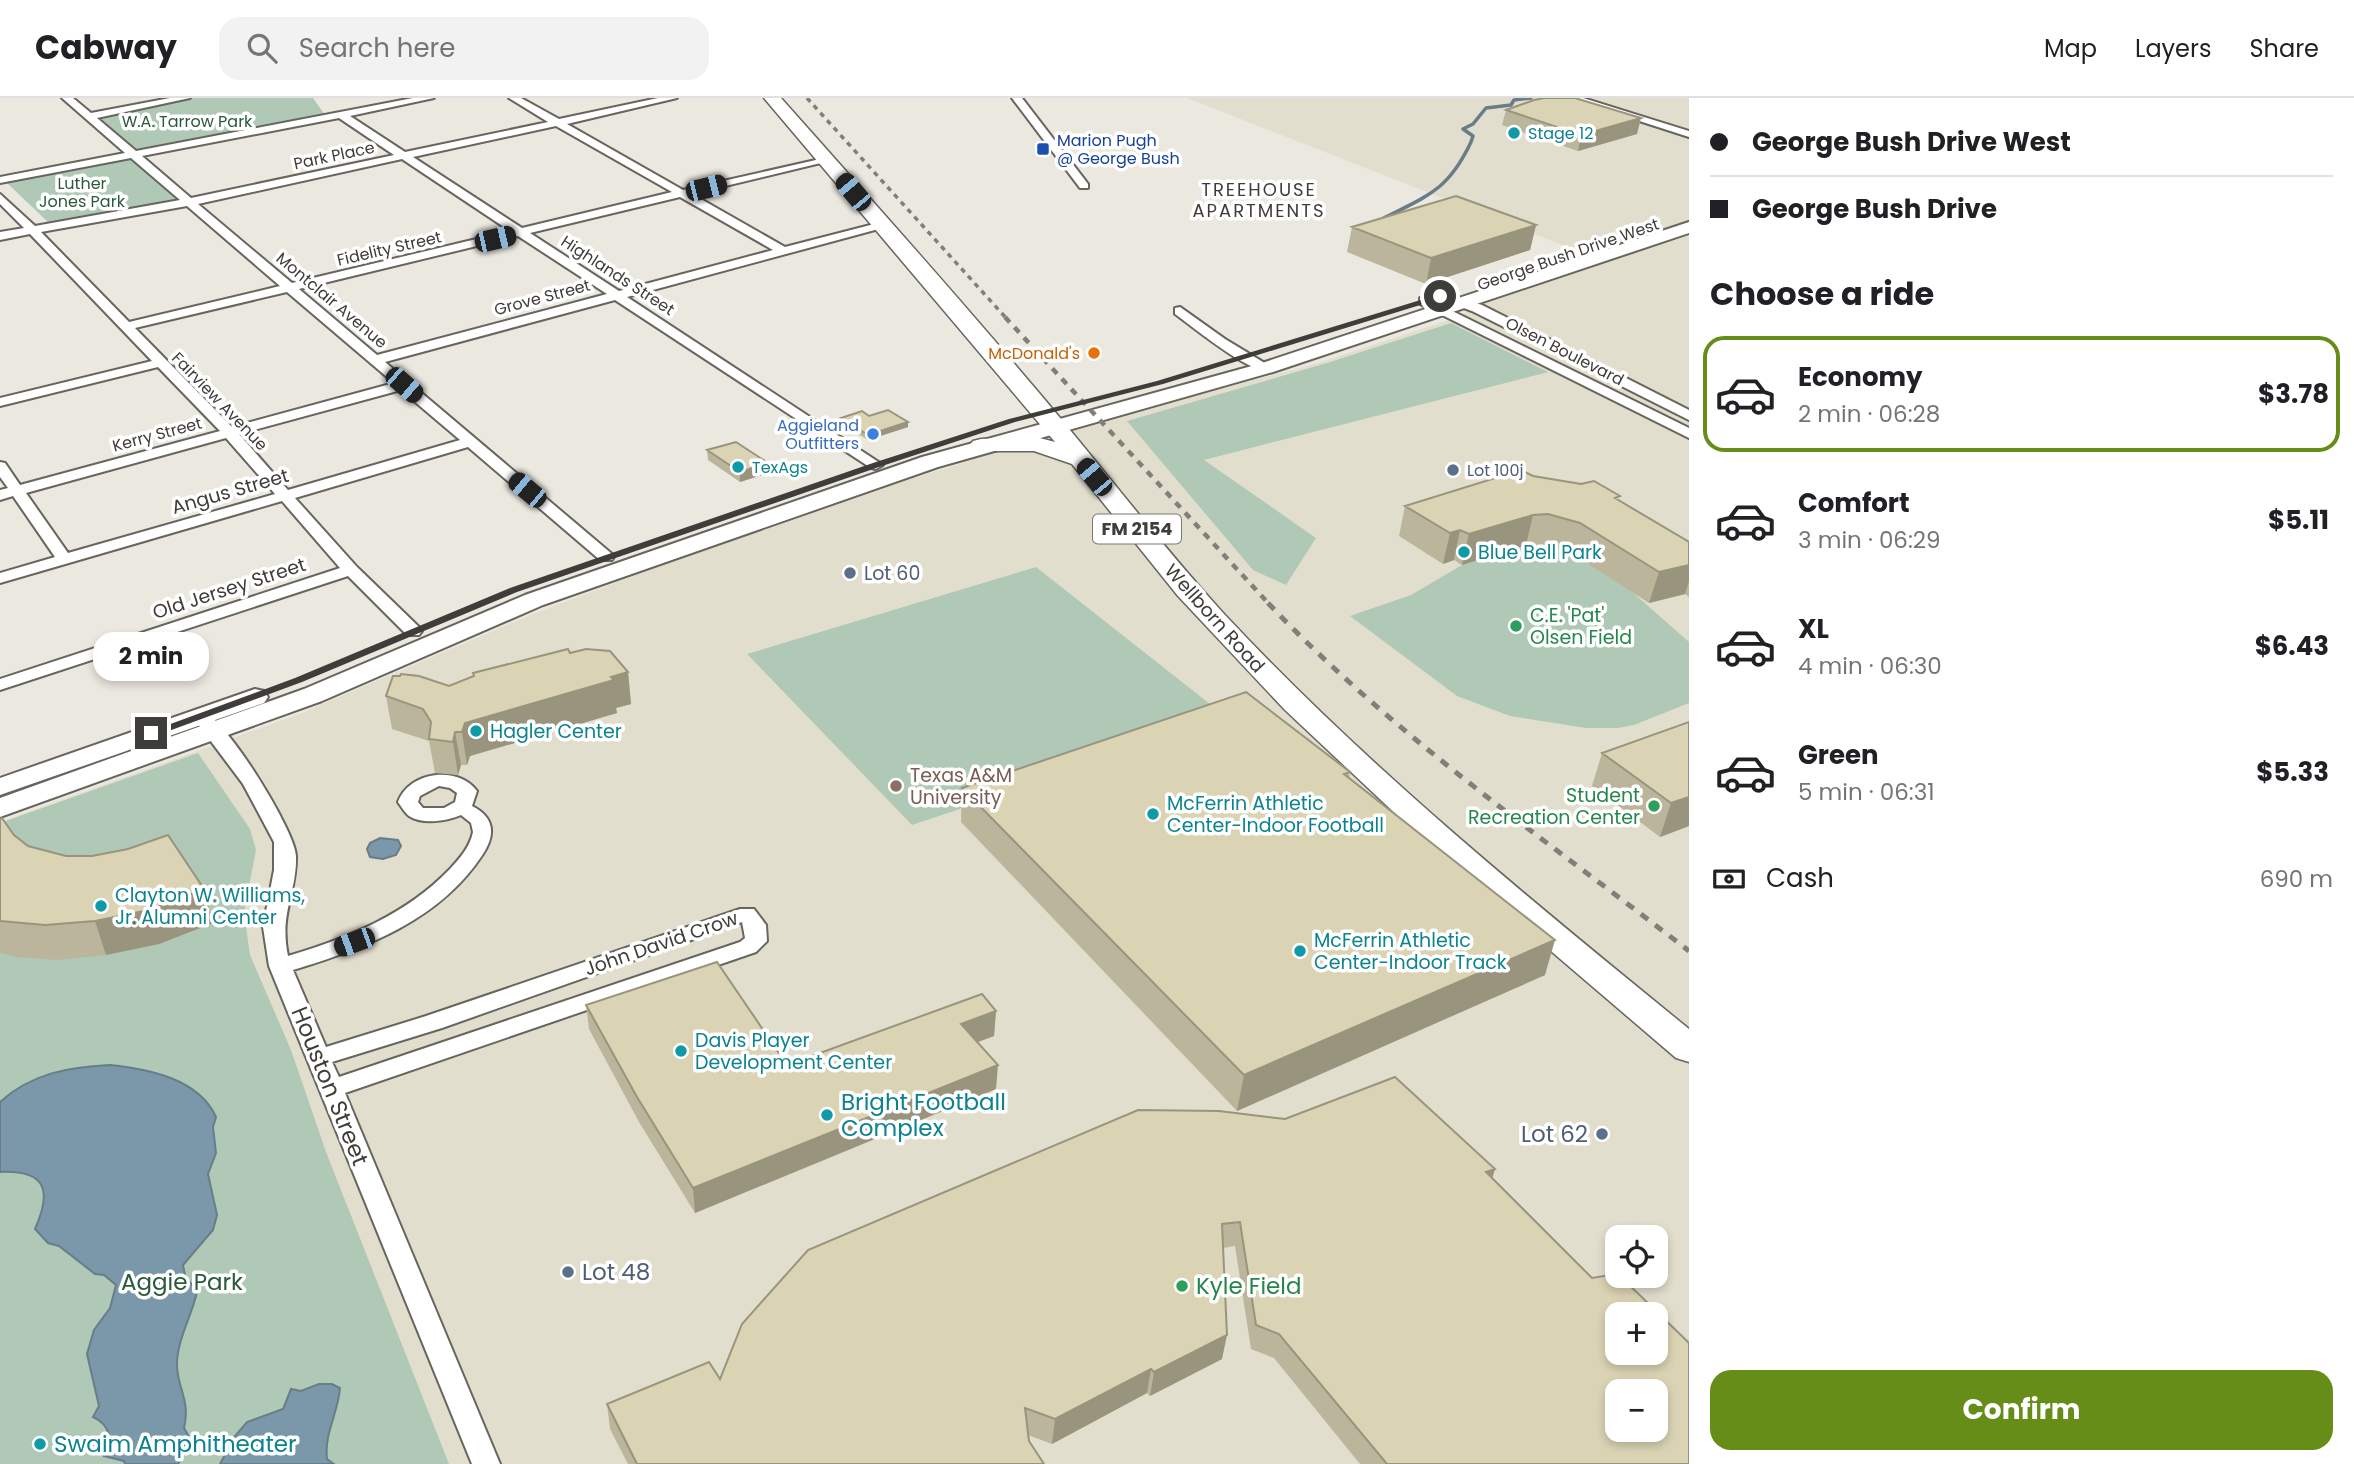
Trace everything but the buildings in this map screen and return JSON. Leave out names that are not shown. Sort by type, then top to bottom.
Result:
[{"type":"main road","name":"Wellborn Road","points":[[772,98],[1240,647],[1399,802],[1689,1049]]},
{"type":"main road","name":"George Bush Drive West","points":[[1049,420],[1164,398],[1266,368],[1436,303],[1689,213]]},
{"type":"main road","name":"George Bush Drive West","points":[[1049,420],[1245,357],[1436,303],[1463,302],[1689,228]]},
{"type":"main road","points":[[0,786],[313,695],[482,621],[1049,420]]},
{"type":"main road","points":[[0,808],[208,724],[299,680],[413,631],[606,557],[876,465],[1049,420]]},
{"type":"main road","points":[[981,446],[1036,444],[1078,458]]},
{"type":"main road","points":[[482,621],[486,610],[602,567],[608,562],[606,557]]},
{"type":"street","name":"Montclair Avenue","points":[[67,98],[606,557]]},
{"type":"street","points":[[89,117],[185,98]]},
{"type":"street","points":[[0,180],[429,98]]},
{"type":"street","points":[[514,98],[783,251]]},
{"type":"street","name":"Park Place","points":[[0,236],[189,202],[673,98]]},
{"type":"street","points":[[1017,98],[1084,186]]},
{"type":"street","points":[[1573,98],[1689,134]]},
{"type":"street","points":[[1594,98],[1689,126]]},
{"type":"street","name":"Highlands Street","points":[[341,116],[876,465]]},
{"type":"street","name":"Fidelity Street","points":[[124,327],[825,159]]},
{"type":"street","name":"Fairview Avenue","points":[[0,197],[229,432],[351,570],[413,631]]},
{"type":"street","name":"Grove Street","points":[[374,360],[882,225]]},
{"type":"street","name":"Olsen Boulevard","points":[[1463,302],[1688,415]]},
{"type":"street","name":"Olsen Boulevard","points":[[1436,303],[1689,434]]},
{"type":"street","points":[[1180,312],[1195,325],[1266,368]]},
{"type":"street","points":[[0,401],[159,363]]},
{"type":"street","name":"Kerry Street","points":[[0,495],[404,385]]},
{"type":"street","points":[[1664,421],[1688,415]]},
{"type":"street","name":"Angus Street","points":[[0,578],[471,442]]},
{"type":"street","points":[[0,466],[64,559]]},
{"type":"street","name":"Old Jersey Street","points":[[0,685],[351,570]]},
{"type":"street","name":"Houston Street","points":[[208,724],[284,836],[285,863],[272,917],[274,946],[280,966],[486,1464]]},
{"type":"street","points":[[280,966],[339,948],[382,930],[412,913],[447,886],[466,863],[482,836],[481,822],[472,813],[460,808]]},
{"type":"street","name":"John David Crow","points":[[318,1058],[435,1021],[712,924],[747,914],[755,925],[755,941],[748,947],[330,1089]]},
{"type":"shaded area","name":"Texas A&M University","points":[[1187,98],[1689,98],[1689,1464],[0,1464],[0,822],[297,715],[535,613],[666,564],[914,478],[1121,415],[1318,363],[1449,320],[1493,300],[1606,262]]},
{"type":"green space","name":"W.A. Tarrow Park","points":[[183,98],[313,98],[325,115],[133,155],[89,117]]},
{"type":"green space","name":"Luther Jones Park","points":[[130,159],[177,199],[49,223],[6,182]]},
{"type":"green space","points":[[1451,323],[1548,372],[1204,460],[1316,538],[1286,585],[1253,570],[1127,421],[1327,363]]},
{"type":"green space","name":"C.E. 'Pat' Olsen Field","points":[[1541,544],[1571,553],[1630,590],[1689,642],[1689,703],[1634,725],[1618,728],[1586,728],[1510,716],[1457,696],[1350,616],[1411,595],[1462,565],[1526,545]]},
{"type":"green space","points":[[1036,567],[1229,719],[912,825],[747,654]]},
{"type":"green space","name":"Aggie Park","points":[[198,753],[250,829],[256,850],[244,913],[250,955],[291,1050],[326,1152],[449,1464],[0,1464],[0,823]]},
{"type":"water","points":[[380,838],[398,840],[401,846],[396,855],[383,859],[370,857],[367,849],[370,843]]},
{"type":"water","points":[[110,1065],[141,1069],[171,1078],[198,1093],[216,1117],[213,1127],[216,1153],[208,1174],[217,1215],[213,1230],[183,1265],[185,1275],[197,1292],[182,1335],[177,1362],[186,1409],[184,1428],[192,1442],[178,1464],[125,1464],[124,1461],[104,1456],[109,1439],[103,1424],[93,1417],[99,1406],[87,1354],[94,1330],[110,1308],[116,1285],[104,1275],[95,1274],[59,1246],[48,1243],[35,1229],[44,1194],[36,1179],[16,1172],[0,1172],[0,1102],[25,1084],[52,1073]]},
{"type":"water","points":[[319,1384],[332,1384],[340,1388],[327,1450],[327,1459],[334,1464],[220,1464],[235,1436],[247,1422],[283,1409],[291,1389],[301,1391]]},
{"type":"waterway","points":[[1382,219],[1424,197],[1445,182],[1471,142],[1473,136],[1463,129],[1473,124],[1486,108],[1511,105],[1514,100],[1531,98]]},
{"type":"railway","points":[[807,98],[1007,319]]},
{"type":"railway","points":[[1005,317],[1270,605]]},
{"type":"railway","points":[[1270,605],[1316,651],[1418,742],[1689,951]]},
{"type":"place","name":"Stage 12","points":[[1514,133]]},
{"type":"place","name":"Marion Pugh @ George Bush","points":[[1043,149]]},
{"type":"place","name":"McDonald's","points":[[1094,353]]},
{"type":"place","name":"Aggieland Outfitters","points":[[873,434]]},
{"type":"place","name":"TexAgs","points":[[738,467]]},
{"type":"place","name":"Lot 100j","points":[[1453,470]]},
{"type":"place","name":"Blue Bell Park","points":[[1464,552]]},
{"type":"place","name":"Lot 60","points":[[850,573]]},
{"type":"place","name":"C.E. 'Pat' Olsen Field","points":[[1516,626]]},
{"type":"place","name":"Hagler Center","points":[[476,731]]},
{"type":"place","name":"Texas A&M University","points":[[896,786]]},
{"type":"place","name":"Student Recreation Center","points":[[1654,806]]},
{"type":"place","name":"McFerrin Athletic Center-Indoor Football","points":[[1153,814]]},
{"type":"place","name":"Clayton W. Williams, Jr. Alumni Center","points":[[101,906]]},
{"type":"place","name":"McFerrin Athletic Center-Indoor Track","points":[[1300,951]]},
{"type":"place","name":"Davis Player Development Center","points":[[681,1051]]},
{"type":"place","name":"Bright Football Complex","points":[[827,1115]]},
{"type":"place","name":"Lot 62","points":[[1602,1134]]},
{"type":"place","name":"Lot 48","points":[[568,1272]]},
{"type":"place","name":"Kyle Field","points":[[1182,1286]]},
{"type":"place","name":"Swaim Amphitheater","points":[[40,1444]]},
{"type":"district","name":"TREEHOUSE APARTMENTS","points":[[1259,200]]},
{"type":"route","points":[[151,733],[299,680],[514,590],[876,465],[1012,420],[1160,383],[1440,296]]}]
